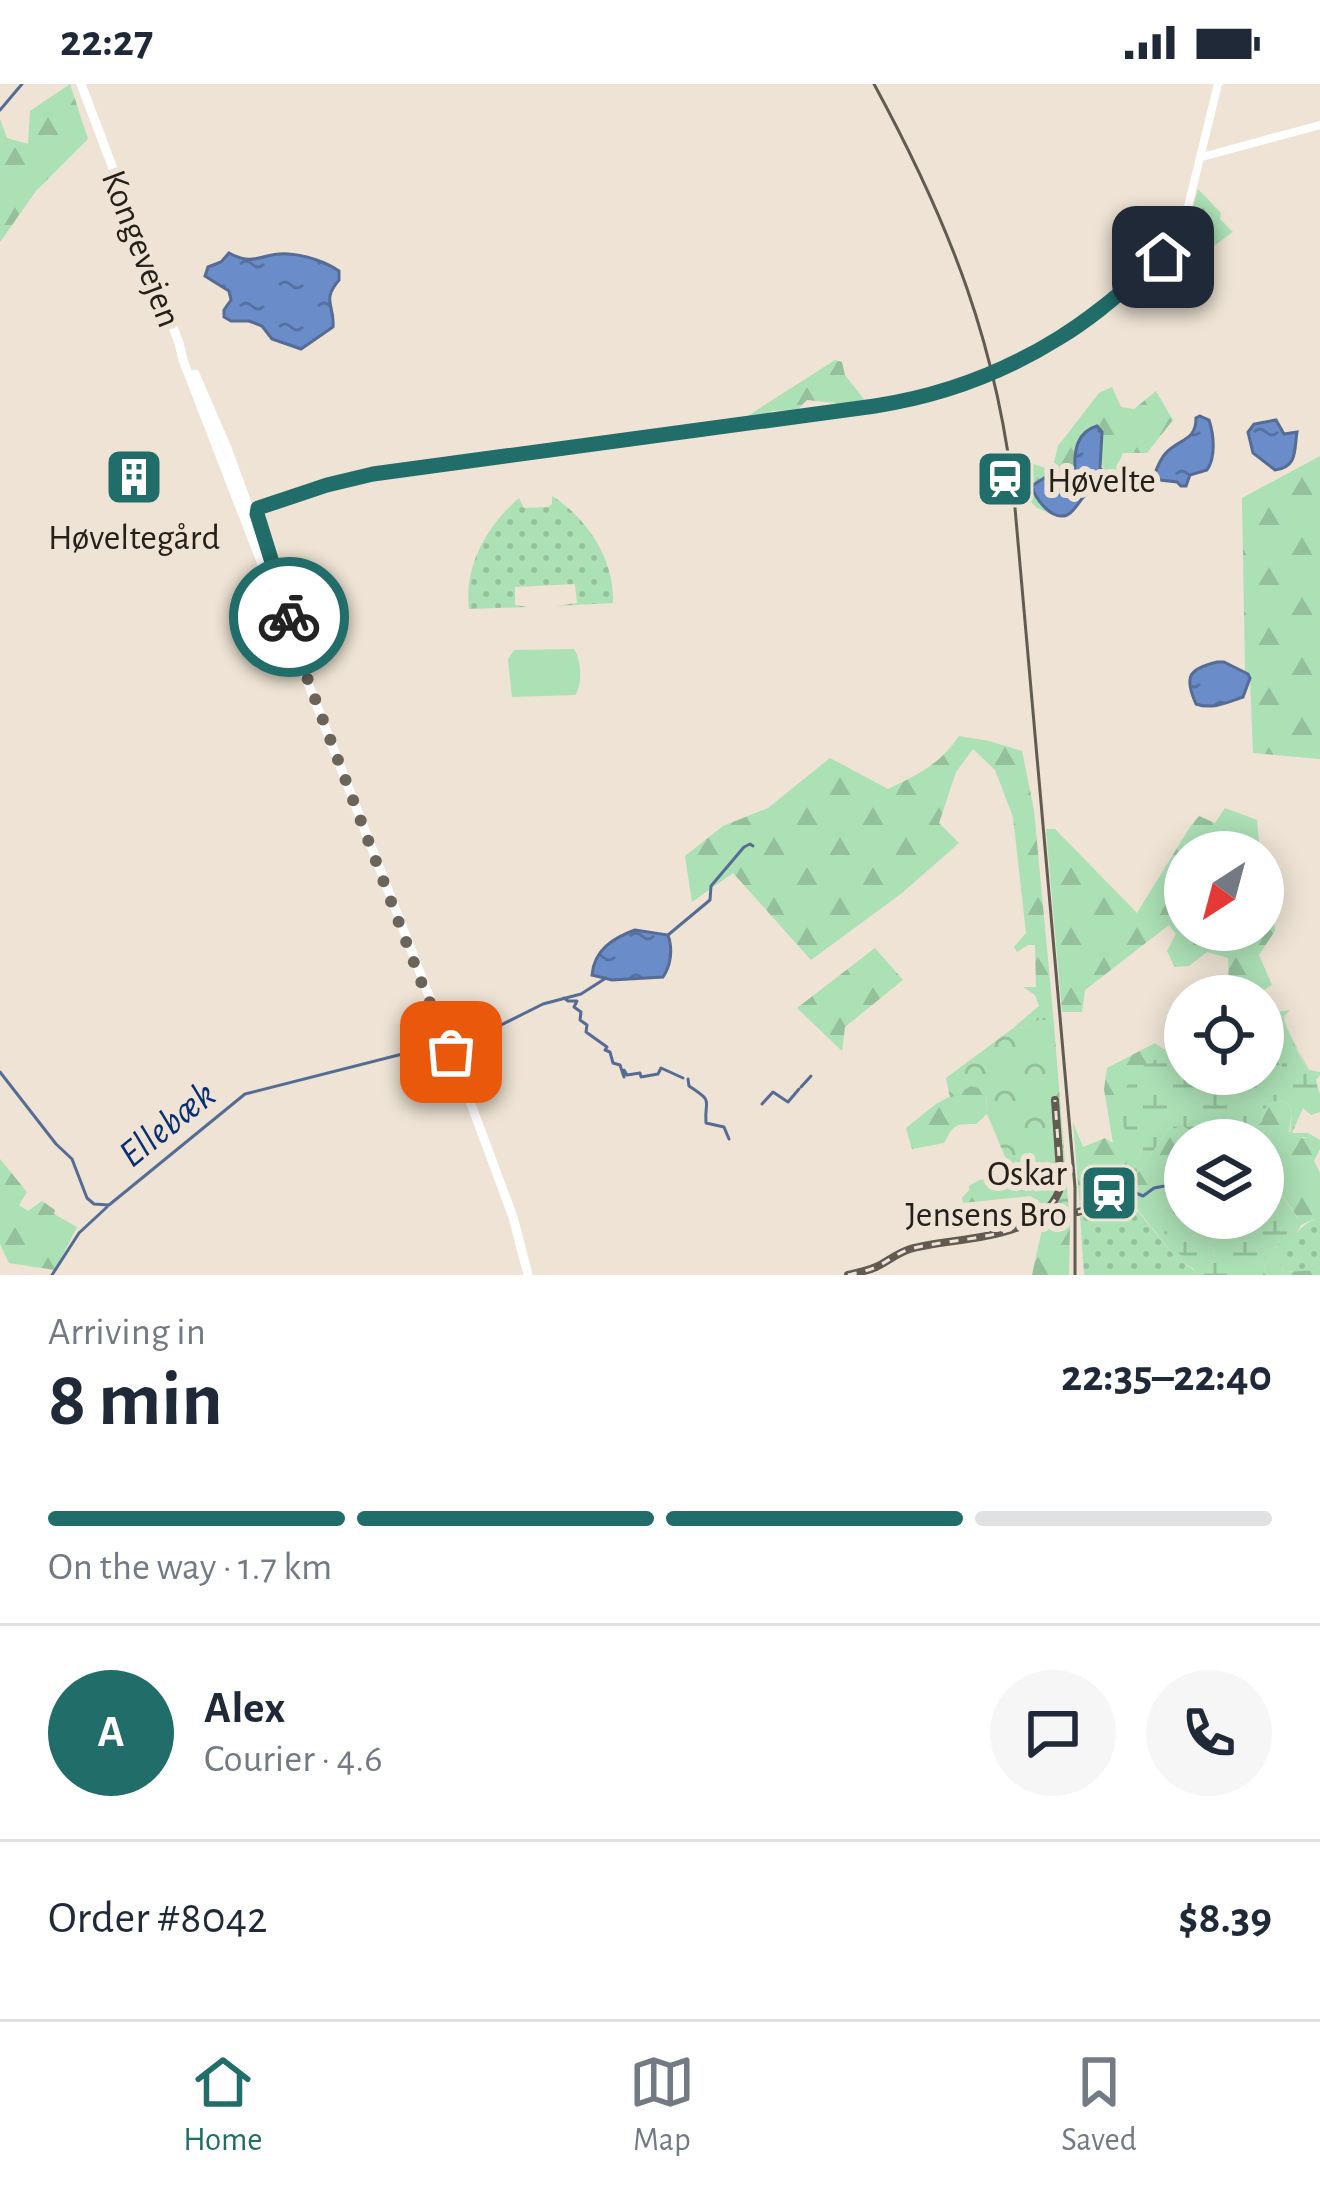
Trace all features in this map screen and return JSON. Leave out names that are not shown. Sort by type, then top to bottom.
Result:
[{"type":"main road","name":"Kongevejen","points":[[81,84],[179,343],[257,514],[299,656]]},
{"type":"main road","name":"Kongevejen","points":[[179,343],[444,1038],[526,1275]]},
{"type":"main road","points":[[208,424],[244,508],[254,510],[248,518],[250,532]]},
{"type":"street","points":[[254,510],[373,474],[909,401],[980,378],[1071,330],[1171,249],[1184,223],[1218,84]]},
{"type":"street","points":[[1202,157],[1320,125]]},
{"type":"green space","points":[[70,84],[88,139],[36,191],[0,242],[0,119],[7,138],[28,144],[30,111]]},
{"type":"green space","points":[[1198,189],[1233,232],[1203,254],[1185,238]]},
{"type":"green space","points":[[835,360],[842,362],[845,375],[866,402],[839,406],[807,400],[797,410],[772,411],[764,418],[740,421]]},
{"type":"green space","points":[[1112,387],[1121,407],[1134,409],[1156,391],[1173,420],[1147,453],[1123,453],[1118,464],[1127,475],[1117,494],[1109,495],[1104,489],[1117,483],[1102,465],[1102,432],[1096,426],[1089,428],[1080,437],[1072,470],[1033,484],[1032,492],[1057,511],[1056,516],[1037,508],[1021,491],[1030,463],[1052,470],[1058,446],[1099,393]]},
{"type":"green space","points":[[1320,456],[1320,759],[1253,753],[1250,678],[1245,672],[1242,498]]},
{"type":"green space","points":[[552,496],[577,516],[604,556],[613,603],[555,606],[577,603],[575,584],[515,587],[515,605],[527,607],[469,609],[474,562],[497,521],[519,498],[524,508],[548,507]]},
{"type":"green space","points":[[574,649],[580,672],[575,695],[512,697],[508,659],[514,650]]},
{"type":"green space","points":[[959,736],[1022,751],[1034,810],[1053,1013],[1012,1029],[1039,1006],[1035,995],[1023,987],[1036,987],[1035,945],[1017,952],[1014,947],[1026,933],[1013,817],[995,770],[973,749],[956,772],[939,823],[959,843],[902,893],[811,960],[733,873],[692,902],[685,856],[723,826],[768,808],[830,758],[888,789],[928,767]]},
{"type":"green space","points":[[1225,808],[1257,820],[1258,831],[1188,831],[1199,816],[1215,823]]},
{"type":"green space","points":[[1046,829],[1055,829],[1137,913],[1164,869],[1164,929],[1085,990],[1082,1012],[1062,1012]]},
{"type":"green space","points":[[875,948],[903,980],[845,1027],[842,1051],[797,1008]]},
{"type":"green space","points":[[1167,951],[1262,951],[1268,975],[1228,975],[1228,958],[1207,952],[1189,966],[1175,967]]},
{"type":"green space","points":[[1053,1013],[1070,1224],[1043,1225],[1031,1196],[1043,1175],[1039,1172],[1017,1185],[987,1114],[986,1090],[971,1086],[950,1098],[946,1078],[1012,1029]]},
{"type":"green space","points":[[1284,1017],[1309,1070],[1320,1075],[1309,1073],[1297,1048],[1284,1064]]},
{"type":"green space","points":[[1155,1043],[1164,1049],[1164,1058],[1120,1120],[1141,1153],[1134,1162],[1135,1176],[1164,1136],[1164,1206],[1159,1214],[1164,1217],[1164,1239],[1195,1239],[1213,1248],[1215,1258],[1203,1275],[1195,1275],[1194,1269],[1177,1259],[1121,1189],[1080,1208],[1073,1123],[1083,1147],[1105,1138],[1113,1143],[1104,1089],[1107,1068]]},
{"type":"green space","points":[[1293,1043],[1309,1073],[1320,1075],[1316,1080],[1320,1112],[1311,1115],[1303,1108],[1292,1133],[1308,1133],[1320,1140],[1290,1137],[1292,1111],[1287,1102],[1267,1105],[1262,1119],[1164,1119],[1164,1136],[1135,1176],[1129,1180],[1124,1176],[1126,1162],[1134,1162],[1141,1153],[1122,1123],[1120,1103],[1145,1065],[1164,1059],[1164,1095],[1284,1095],[1285,1050]]},
{"type":"green space","points":[[971,1085],[986,1089],[987,1114],[976,1124],[956,1126],[944,1143],[912,1149],[906,1128]]},
{"type":"green space","points":[[1287,1102],[1292,1112],[1289,1132],[1320,1140],[1314,1161],[1320,1173],[1320,1223],[1314,1219],[1301,1225],[1280,1265],[1284,1272],[1320,1267],[1320,1275],[1266,1275],[1264,1269],[1298,1218],[1284,1198],[1284,1119],[1262,1119],[1267,1105]]},
{"type":"green space","points":[[0,1159],[27,1192],[19,1205],[28,1211],[42,1201],[77,1227],[55,1270],[9,1263],[0,1244]]},
{"type":"green space","points":[[1040,1172],[1044,1175],[1041,1185],[1031,1196],[963,1203],[969,1186],[979,1180],[1013,1175],[1016,1184]]},
{"type":"green space","points":[[1121,1191],[1195,1275],[1084,1275],[1080,1214]]},
{"type":"green space","points":[[1284,1199],[1298,1219],[1284,1237]]},
{"type":"green space","points":[[1315,1219],[1320,1223],[1320,1267],[1284,1272],[1280,1265],[1289,1244]]},
{"type":"green space","points":[[1070,1224],[1069,1275],[1032,1275],[1043,1225]]},
{"type":"green space","points":[[1282,1239],[1264,1269],[1266,1275],[1203,1275],[1215,1258],[1213,1248],[1207,1247],[1189,1261],[1169,1241]]},
{"type":"water","points":[[229,253],[246,259],[295,255],[339,271],[330,298],[333,327],[301,349],[272,339],[262,326],[224,317],[231,300],[229,291],[205,276],[208,267]]},
{"type":"water","points":[[1200,416],[1209,420],[1213,439],[1207,470],[1190,475],[1186,486],[1160,480],[1155,473],[1162,459],[1190,436]]},
{"type":"water","points":[[1276,420],[1284,434],[1297,432],[1291,461],[1275,470],[1253,453],[1248,432],[1254,424]]},
{"type":"water","points":[[1097,426],[1102,432],[1100,468],[1117,483],[1088,493],[1067,515],[1050,512],[1032,486],[1056,470],[1075,469],[1078,443]]},
{"type":"water","points":[[1217,662],[1248,674],[1243,697],[1214,706],[1196,704],[1191,676]]},
{"type":"water","points":[[635,930],[668,935],[670,957],[663,977],[612,980],[592,975],[606,946]]},
{"type":"waterway","points":[[0,110],[22,84]]},
{"type":"waterway","name":"Ellebæk","points":[[668,935],[710,900],[711,886],[744,847],[753,846]]},
{"type":"waterway","name":"Ellebæk","points":[[457,1040],[483,1034],[543,1004],[581,994],[606,978]]},
{"type":"waterway","points":[[564,998],[577,1001],[574,1007],[581,1012],[586,1032],[607,1047],[624,1077],[624,1070],[641,1077],[658,1074],[661,1068],[683,1078]]},
{"type":"waterway","name":"Ellebæk","points":[[0,1072],[72,1159],[87,1198],[109,1205],[245,1094],[434,1046]]},
{"type":"waterway","points":[[801,1087],[811,1076]]},
{"type":"waterway","points":[[688,1079],[706,1102],[706,1123],[724,1127],[729,1139]]},
{"type":"waterway","points":[[762,1104],[773,1092],[788,1102],[799,1089]]},
{"type":"waterway","points":[[1122,1187],[1143,1196],[1164,1186]]},
{"type":"waterway","points":[[52,1275],[79,1233],[107,1207]]},
{"type":"tram line","points":[[874,84],[926,187],[967,288],[997,394],[1007,450],[1075,1187],[1075,1275]]},
{"type":"railway","points":[[848,1275],[910,1249],[997,1234],[1038,1217],[1052,1204],[1061,1185],[1055,1100]]},
{"type":"railway","points":[[1078,1212],[1102,1199],[1113,1175]]},
{"type":"way so far","points":[[289,617],[299,656],[451,1052]]},
{"type":"place","name":"Høveltegård","points":[[134,477]]},
{"type":"place","name":"Høvelte","points":[[1005,479]]},
{"type":"place","name":"Oskar Jensens Bro","points":[[1109,1193]]},
{"type":"route","points":[[289,617],[258,508],[373,474],[875,406],[944,392],[1059,339],[1163,257]]}]
